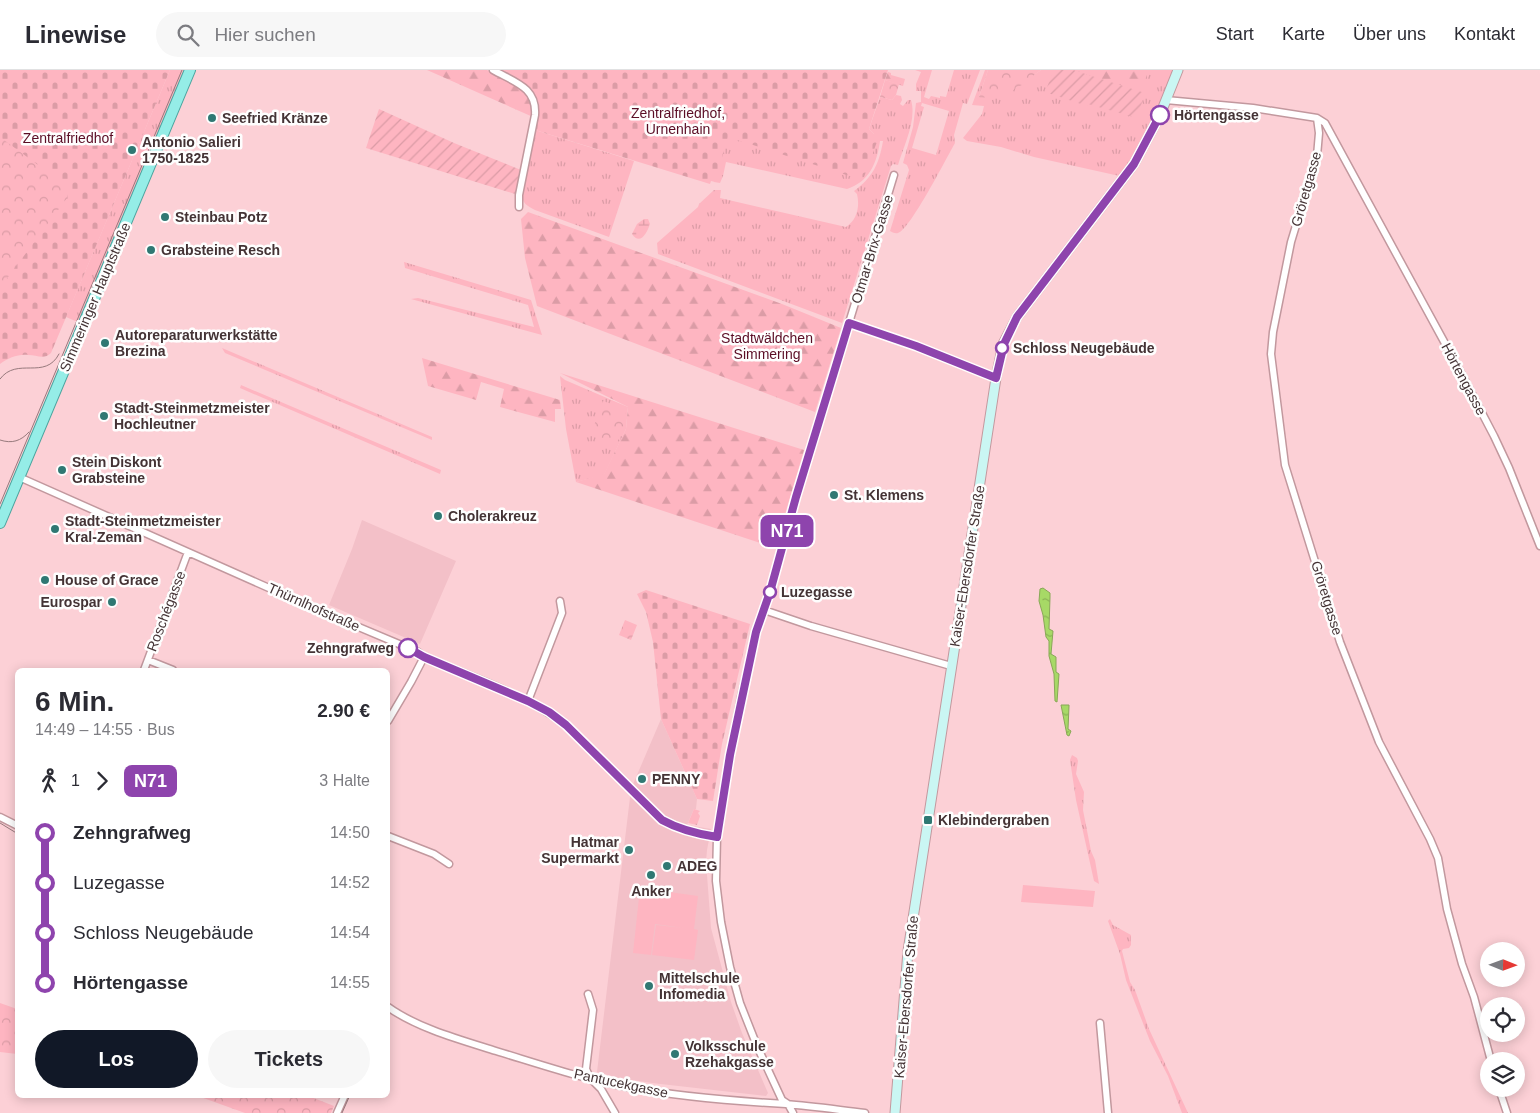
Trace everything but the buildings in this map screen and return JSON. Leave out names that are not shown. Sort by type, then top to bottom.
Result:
[{"type":"main road","name":"Simmeringer Hauptstraße","points":[[0,524],[190,70]]},
{"type":"main road","name":"Kaiser-Ebersdorfer Straße","points":[[895,1113],[908,951],[996,378],[1004,344],[1017,317],[1134,164],[1155,125],[1178,70]]},
{"type":"street","points":[[493,70],[527,89],[533,96],[536,104],[518,195],[519,207]]},
{"type":"street","points":[[1166,100],[1253,108],[1317,118]]},
{"type":"street","name":"Hörtengasse","points":[[1317,118],[1325,123],[1460,371],[1510,468],[1540,546]]},
{"type":"street","name":"Gröretgasse","points":[[1317,118],[1319,133],[1317,156],[1291,242],[1273,332],[1271,354],[1285,465],[1340,642],[1360,694],[1379,742],[1438,858],[1447,909],[1489,1052]]},
{"type":"street","name":"Otmar-Brix-Gasse","points":[[793,1113],[788,1104],[782,1100],[757,1046],[740,1003],[730,967],[721,922],[716,880],[717,837],[741,697],[759,622],[894,175]]},
{"type":"street","points":[[849,323],[916,346],[996,378]]},
{"type":"street","name":"Thürnlhofstraße","points":[[19,477],[418,652],[424,657],[528,701],[549,712],[566,725],[662,820],[694,833],[717,837]]},
{"type":"street","name":"Roschégasse","points":[[145,668],[188,552]]},
{"type":"street","points":[[528,701],[562,613],[560,601]]},
{"type":"street","points":[[764,610],[811,626],[951,666]]},
{"type":"street","points":[[390,718],[424,657]]},
{"type":"street","points":[[148,660],[168,668]]},
{"type":"street","points":[[0,817],[15,824]]},
{"type":"street","points":[[390,837],[434,854],[450,864]]},
{"type":"street","points":[[588,994],[593,1010],[586,1069],[590,1078],[601,1089],[614,1113]]},
{"type":"street","name":"Pantucekgasse","points":[[390,1008],[461,1040],[590,1078],[659,1093],[788,1104],[865,1113]]},
{"type":"street","points":[[390,1013],[395,1012]]},
{"type":"street","points":[[1100,1023],[1108,1113]]},
{"type":"street","points":[[1502,1097],[1507,1113]]},
{"type":"street","points":[[337,1113],[344,1098]]},
{"type":"shaded area","points":[[362,520],[456,561],[420,644],[329,605]]},
{"type":"shaded area","points":[[661,719],[697,799],[696,809],[694,809],[687,825],[711,829],[706,862],[711,928],[731,1002],[768,1093],[766,1096],[652,1083],[619,1078],[597,1072],[631,789]]},
{"type":"green space","name":"Zentralfriedhof","points":[[0,70],[170,70],[51,353],[43,357],[17,356],[0,364]]},
{"type":"green space","points":[[170,70],[186,70],[80,323],[66,317]]},
{"type":"green space","points":[[427,70],[487,70],[529,93],[533,106],[533,117]]},
{"type":"green space","name":"Zentralfriedhof, Urnenhain","points":[[497,70],[888,70],[869,129],[874,134],[875,139],[878,139],[864,177],[856,178],[728,137],[715,182],[711,181],[710,184],[535,130],[539,110],[538,100],[524,84]]},
{"type":"green space","points":[[915,70],[932,70],[924,97],[929,99],[931,96],[946,97],[954,70],[980,70],[967,104],[963,103],[954,135],[955,143],[911,220],[904,229],[896,233],[890,231],[909,170],[907,165],[903,163],[913,127],[916,103],[921,102],[921,91],[916,91],[916,84],[921,72]],"holes":[[[922,103],[949,111],[936,155],[912,148],[924,107],[921,106]]]},
{"type":"green space","points":[[985,70],[988,70],[979,97],[1015,88],[1041,70],[1178,70],[1166,100],[1124,177],[1034,157],[1001,147],[967,141],[963,138],[982,114],[984,106],[972,105]]},
{"type":"green space","points":[[988,70],[1041,70],[1034,75],[1032,81],[1015,88],[1011,93],[981,98],[979,97]]},
{"type":"green space","points":[[1054,70],[1073,70],[1145,93],[1137,118],[1088,104],[1087,106],[1045,92]]},
{"type":"green space","points":[[1073,70],[1149,70],[1140,92]]},
{"type":"green space","points":[[888,72],[891,75],[905,79],[903,86],[885,80]]},
{"type":"green space","points":[[885,80],[899,84],[896,95],[892,100],[880,97]]},
{"type":"green space","points":[[896,95],[901,96],[900,104],[903,106],[908,100],[911,100],[911,124],[898,165],[893,164],[891,166],[842,323],[658,254],[657,243],[698,207],[714,190],[721,190],[720,198],[846,227],[853,221],[858,208],[857,194],[854,191],[866,181],[874,169],[883,141],[880,141],[877,157],[871,171],[861,182],[847,189],[726,162],[720,183],[714,182],[727,135],[874,134],[869,129],[880,97],[892,100]]},
{"type":"green space","points":[[379,109],[454,143],[521,170],[515,194],[366,148]]},
{"type":"green space","points":[[535,130],[634,161],[609,237],[535,210],[524,202],[522,194]]},
{"type":"green space","points":[[0,137],[68,187],[69,190],[67,198],[0,288]]},
{"type":"green space","name":"Stadtwäldchen Simmering","points":[[528,212],[782,304],[841,328],[815,412],[537,306],[525,258],[521,219]]},
{"type":"green space","points":[[644,219],[648,219],[650,224],[643,237],[638,239],[632,234],[637,224]]},
{"type":"green space","points":[[404,262],[531,300],[542,335],[411,299],[418,298],[534,327],[528,305],[405,268]]},
{"type":"green space","points":[[222,348],[432,437],[432,440],[225,353]]},
{"type":"green space","points":[[422,358],[560,400],[561,409],[555,409],[555,422],[500,407],[504,389],[481,382],[476,400],[428,386]]},
{"type":"green space","points":[[560,373],[804,450],[775,548],[576,482],[604,474],[626,429],[628,407]]},
{"type":"green space","points":[[560,376],[565,380],[628,407],[626,429],[604,475],[576,482],[566,429]]},
{"type":"green space","points":[[241,385],[441,470],[440,474],[240,388]]},
{"type":"green space","points":[[603,401],[626,409],[625,428],[616,444],[591,434]]},
{"type":"green space","points":[[646,590],[750,624],[722,744],[713,801],[697,799],[661,719],[653,642],[646,612],[637,594]]},
{"type":"green space","points":[[625,620],[637,625],[631,640],[619,635]]},
{"type":"green space","points":[[1072,755],[1078,761],[1076,774],[1084,792],[1083,810],[1099,884],[1094,881],[1076,800],[1070,760]]},
{"type":"green space","points":[[694,809],[700,811],[698,813],[700,816],[697,825],[688,823]]},
{"type":"green space","points":[[1023,885],[1095,891],[1093,907],[1021,902]]},
{"type":"green space","points":[[640,888],[698,896],[694,929],[698,930],[694,960],[652,955],[656,925],[684,928],[655,924],[651,955],[633,953]]},
{"type":"green space","points":[[1110,919],[1113,925],[1131,935],[1131,945],[1122,951],[1130,982],[1135,990],[1149,1029],[1188,1113],[1182,1113],[1168,1076],[1150,1041],[1126,980],[1120,954],[1108,921]]},
{"type":"green space","points":[[0,1003],[15,1008],[15,1054],[0,1052]]},
{"type":"green space","points":[[203,1098],[314,1098],[334,1106],[331,1113],[245,1113]]},
{"type":"water","points":[[1043,588],[1050,593],[1049,629],[1053,631],[1051,654],[1056,657],[1056,672],[1059,674],[1057,702],[1055,701],[1054,674],[1049,656],[1049,641],[1046,637],[1039,601],[1040,589]]},
{"type":"water","points":[[1061,705],[1069,705],[1068,729],[1071,731],[1069,736],[1067,735]]},
{"type":"tram line","points":[[0,504],[182,70]]},
{"type":"tram line","points":[[0,379],[7,372],[14,369],[46,366],[53,362],[59,354]]},
{"type":"tram line","points":[[0,440],[16,441],[23,438],[29,432]]},
{"type":"tram line","points":[[0,823],[15,832]]},
{"type":"tram line","points":[[342,1113],[349,1098]]},
{"type":"bus line","name":"N71","points":[[408,648],[424,657],[528,701],[549,712],[566,725],[662,820],[694,833],[717,837],[741,697],[756,632],[770,592],[796,497],[849,323],[916,346],[996,378],[1004,344],[1017,317],[1134,164],[1160,115]]},
{"type":"place","name":"Hörtengasse","points":[[1160,115]]},
{"type":"place","name":"Seefried Kränze","points":[[212,118]]},
{"type":"place","name":"Antonio Salieri 1750-1825","points":[[132,150]]},
{"type":"place","name":"Steinbau Potz","points":[[165,217]]},
{"type":"place","name":"Grabsteine Resch","points":[[151,250]]},
{"type":"place","name":"Autoreparaturwerkstätte Brezina","points":[[105,343]]},
{"type":"place","name":"Schloss Neugebäude","points":[[1002,348]]},
{"type":"place","name":"Stadt-Steinmetzmeister Hochleutner","points":[[104,416]]},
{"type":"place","name":"Stein Diskont Grabsteine","points":[[62,470]]},
{"type":"place","name":"St. Klemens","points":[[834,495]]},
{"type":"place","name":"Cholerakreuz","points":[[438,516]]},
{"type":"place","name":"Stadt-Steinmetzmeister Kral-Zeman","points":[[55,529]]},
{"type":"place","name":"House of Grace","points":[[45,580]]},
{"type":"place","name":"Luzegasse","points":[[770,592]]},
{"type":"place","name":"Eurospar","points":[[112,602]]},
{"type":"place","name":"Zehngrafweg","points":[[408,648]]},
{"type":"place","name":"PENNY","points":[[642,779]]},
{"type":"place","name":"Klebindergraben","points":[[928,820]]},
{"type":"place","name":"Hatmar Supermarkt","points":[[629,850]]},
{"type":"place","name":"ADEG","points":[[667,866]]},
{"type":"place","name":"Anker","points":[[651,875]]},
{"type":"place","name":"Mittelschule Infomedia","points":[[649,986]]},
{"type":"place","name":"Volksschule Rzehakgasse","points":[[675,1054]]}]
